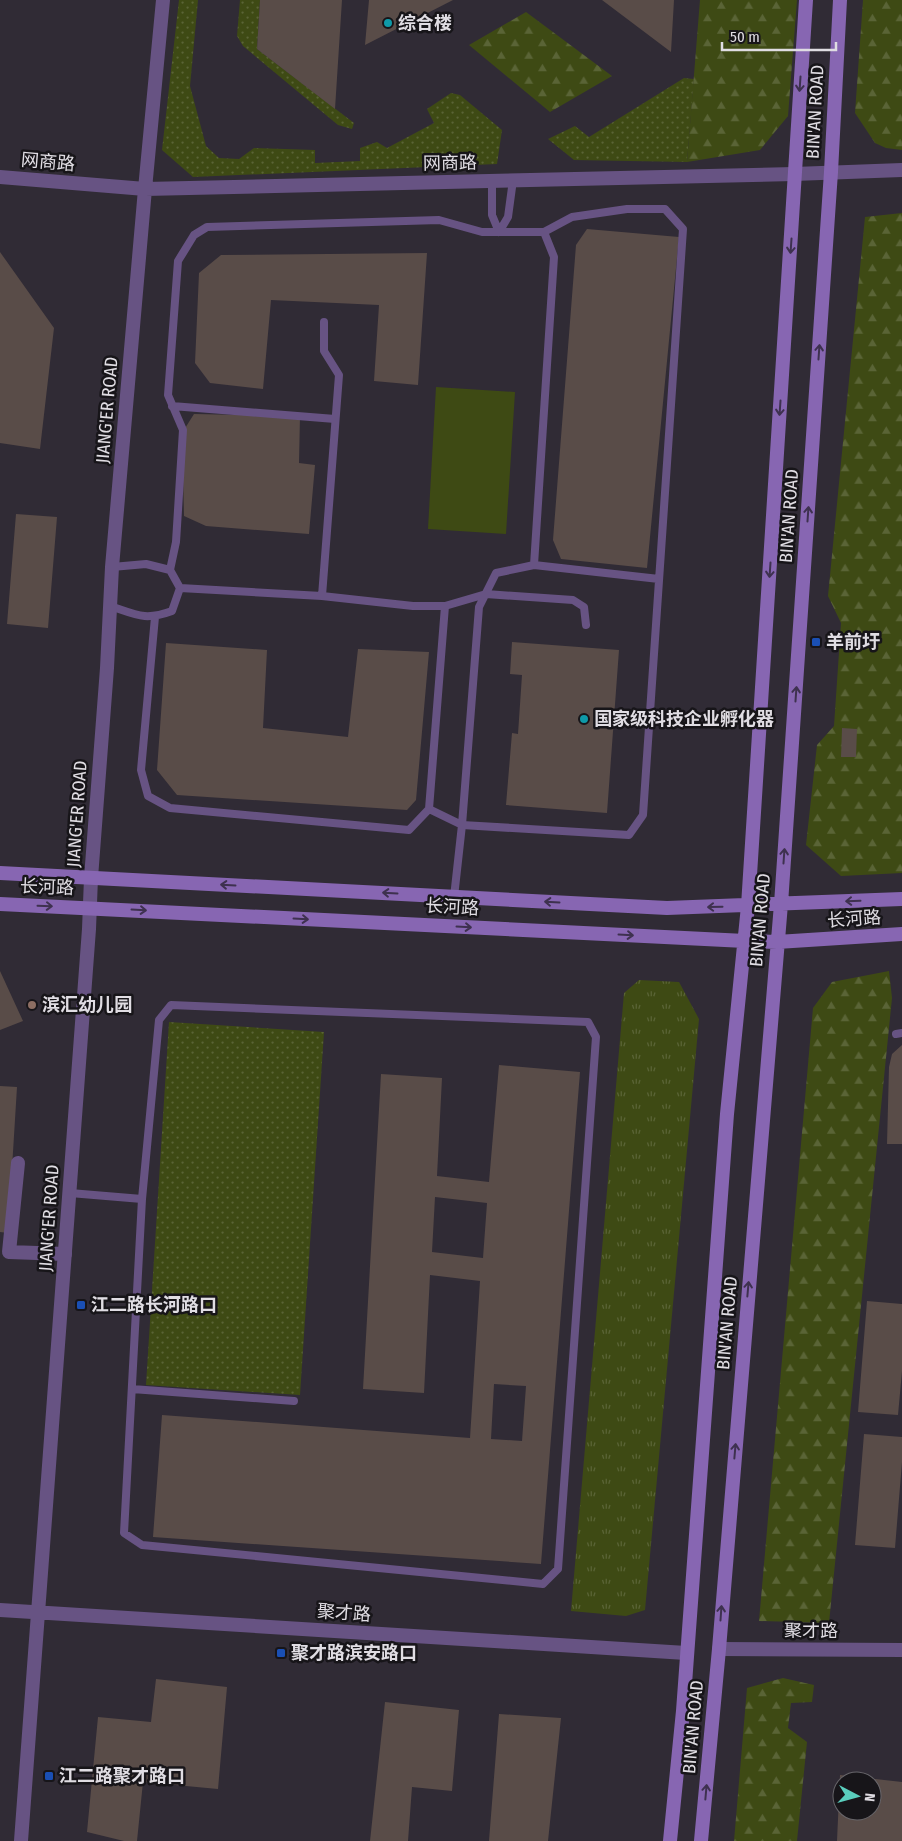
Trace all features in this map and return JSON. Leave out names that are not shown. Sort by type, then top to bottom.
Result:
[{"type":"main road","name":"BIN'AN ROAD","points":[[670,1841],[682,1711],[726,1124],[746,942],[806,0]]},
{"type":"main road","name":"BIN'AN ROAD","points":[[701,1841],[719,1650],[781,904],[831,172],[840,0]]},
{"type":"main road","name":"长河路","points":[[0,873],[667,908],[902,899]]},
{"type":"main road","name":"长河路","points":[[0,904],[746,942],[778,942],[902,934]]},
{"type":"street","name":"JIANG'ER ROAD","points":[[21,1841],[70,1193],[112,567],[144,189],[163,0]]},
{"type":"street","name":"网商路","points":[[0,177],[144,189],[902,170]]},
{"type":"street","points":[[18,1163],[10,1252],[65,1254]]},
{"type":"street","name":"聚才路","points":[[0,1610],[686,1653]]},
{"type":"street","name":"聚才路","points":[[719,1650],[902,1650]]},
{"type":"lane","points":[[499,232],[508,217],[513,180]]},
{"type":"lane","points":[[492,181],[492,215],[499,232]]},
{"type":"lane","points":[[110,606],[140,616],[155,617],[172,611],[180,588],[170,570],[176,542],[183,430],[168,395],[178,261],[194,235],[207,227],[439,220],[482,232],[544,232],[572,217],[627,210],[665,209],[683,229],[643,815],[629,835],[462,825],[429,809]]},
{"type":"lane","points":[[534,565],[554,257],[544,232]]},
{"type":"lane","points":[[322,596],[339,375],[324,351],[324,322]]},
{"type":"lane","points":[[172,406],[335,419]]},
{"type":"lane","points":[[112,567],[146,564],[170,570]]},
{"type":"lane","points":[[454,897],[462,825],[479,607],[496,573],[534,565],[659,579]]},
{"type":"lane","points":[[180,588],[322,596],[413,606],[445,606],[486,594],[573,600],[584,607],[586,625]]},
{"type":"lane","points":[[155,617],[141,770],[148,796],[170,808],[410,830],[429,809],[445,606]]},
{"type":"lane","points":[[171,1005],[588,1022],[596,1037],[558,1569],[543,1584],[142,1545],[124,1533],[142,1199],[159,1020],[171,1005]]},
{"type":"lane","points":[[70,1193],[142,1199]]},
{"type":"lane","points":[[132,1389],[294,1401]]},
{"type":"green space","points":[[179,0],[198,0],[190,86],[206,146],[219,158],[239,159],[254,148],[315,150],[315,163],[360,161],[360,148],[377,142],[387,148],[434,123],[427,109],[451,93],[460,95],[502,130],[497,164],[193,177],[162,150]]},
{"type":"green space","points":[[240,0],[260,0],[257,49],[354,123],[352,129],[338,125],[243,46],[237,36]]},
{"type":"green space","points":[[700,0],[797,0],[788,116],[760,150],[687,162]]},
{"type":"green space","points":[[863,0],[902,0],[902,150],[886,148],[875,143],[855,113]]},
{"type":"green space","points":[[526,12],[612,76],[550,112],[469,45]]},
{"type":"green space","points":[[684,78],[694,79],[687,162],[574,160],[548,139],[575,126],[589,137]]},
{"type":"green space","points":[[902,213],[902,873],[841,876],[806,845],[817,745],[834,726],[841,623],[828,596],[865,217]]},
{"type":"green space","points":[[436,387],[515,392],[506,534],[428,529]]},
{"type":"green space","points":[[889,971],[892,998],[829,1623],[759,1621],[813,1008],[832,982]]},
{"type":"green space","points":[[639,980],[679,982],[699,1019],[645,1610],[626,1616],[571,1611],[624,993]]},
{"type":"green space","points":[[169,1022],[324,1032],[300,1395],[146,1385]]},
{"type":"green space","points":[[783,1678],[814,1685],[812,1702],[791,1703],[788,1728],[807,1742],[797,1841],[734,1841],[747,1688]]},
{"type":"building","points":[[260,0],[342,0],[335,109],[257,49]]},
{"type":"building","name":"综合楼","points":[[369,0],[453,0],[365,45]]},
{"type":"building","points":[[602,0],[674,0],[671,52]]},
{"type":"building","points":[[587,229],[679,237],[647,568],[561,559],[553,540],[576,245]]},
{"type":"building","points":[[0,252],[54,328],[40,449],[0,443]]},
{"type":"building","points":[[427,253],[418,385],[374,381],[379,305],[271,300],[263,389],[210,383],[195,363],[199,273],[221,255]]},
{"type":"building","points":[[194,414],[300,416],[299,463],[315,465],[309,534],[206,526],[184,516],[182,433]]},
{"type":"building","points":[[16,514],[57,517],[48,628],[7,624]]},
{"type":"building","points":[[512,642],[619,650],[607,813],[506,805],[512,733],[518,734],[522,675],[510,674]]},
{"type":"building","points":[[166,643],[267,650],[263,728],[348,737],[358,649],[429,652],[416,800],[407,810],[177,795],[157,770]]},
{"type":"building","points":[[842,728],[857,729],[856,757],[841,757]]},
{"type":"building","points":[[0,971],[23,1021],[0,1030]]},
{"type":"building","points":[[902,1045],[902,1144],[887,1144],[889,1067],[892,1054]]},
{"type":"building","points":[[499,1065],[580,1072],[541,1564],[153,1537],[162,1415],[470,1438],[480,1281],[430,1275],[424,1393],[363,1389],[381,1074],[442,1078],[437,1176],[489,1182]],"holes":[[[435,1197],[487,1203],[483,1258],[432,1252]],[[494,1384],[526,1386],[522,1441],[491,1439]]]},
{"type":"building","points":[[0,1086],[17,1087],[8,1233],[0,1232]]},
{"type":"building","points":[[867,1301],[902,1304],[902,1371],[898,1415],[858,1412]]},
{"type":"building","points":[[864,1434],[902,1437],[902,1462],[895,1548],[855,1545]]},
{"type":"building","points":[[156,1679],[227,1687],[218,1789],[143,1782],[137,1841],[124,1841],[87,1832],[98,1717],[151,1722]]},
{"type":"building","points":[[385,1702],[459,1710],[452,1791],[412,1787],[408,1841],[370,1841]]},
{"type":"building","points":[[499,1714],[561,1718],[548,1841],[489,1841]]},
{"type":"building","points":[[882,1780],[902,1782],[902,1841],[837,1841],[838,1821],[882,1821]]},
{"type":"place","name":"综合楼","points":[[388,23]]},
{"type":"place","name":"羊前圩","points":[[816,642]]},
{"type":"place","name":"国家级科技企业孵化器","points":[[584,719]]},
{"type":"place","name":"滨汇幼儿园","points":[[32,1005]]},
{"type":"place","name":"江二路长河路口","points":[[81,1305]]},
{"type":"place","name":"聚才路滨安路口","points":[[281,1653]]},
{"type":"place","name":"江二路聚才路口","points":[[49,1776]]}]
